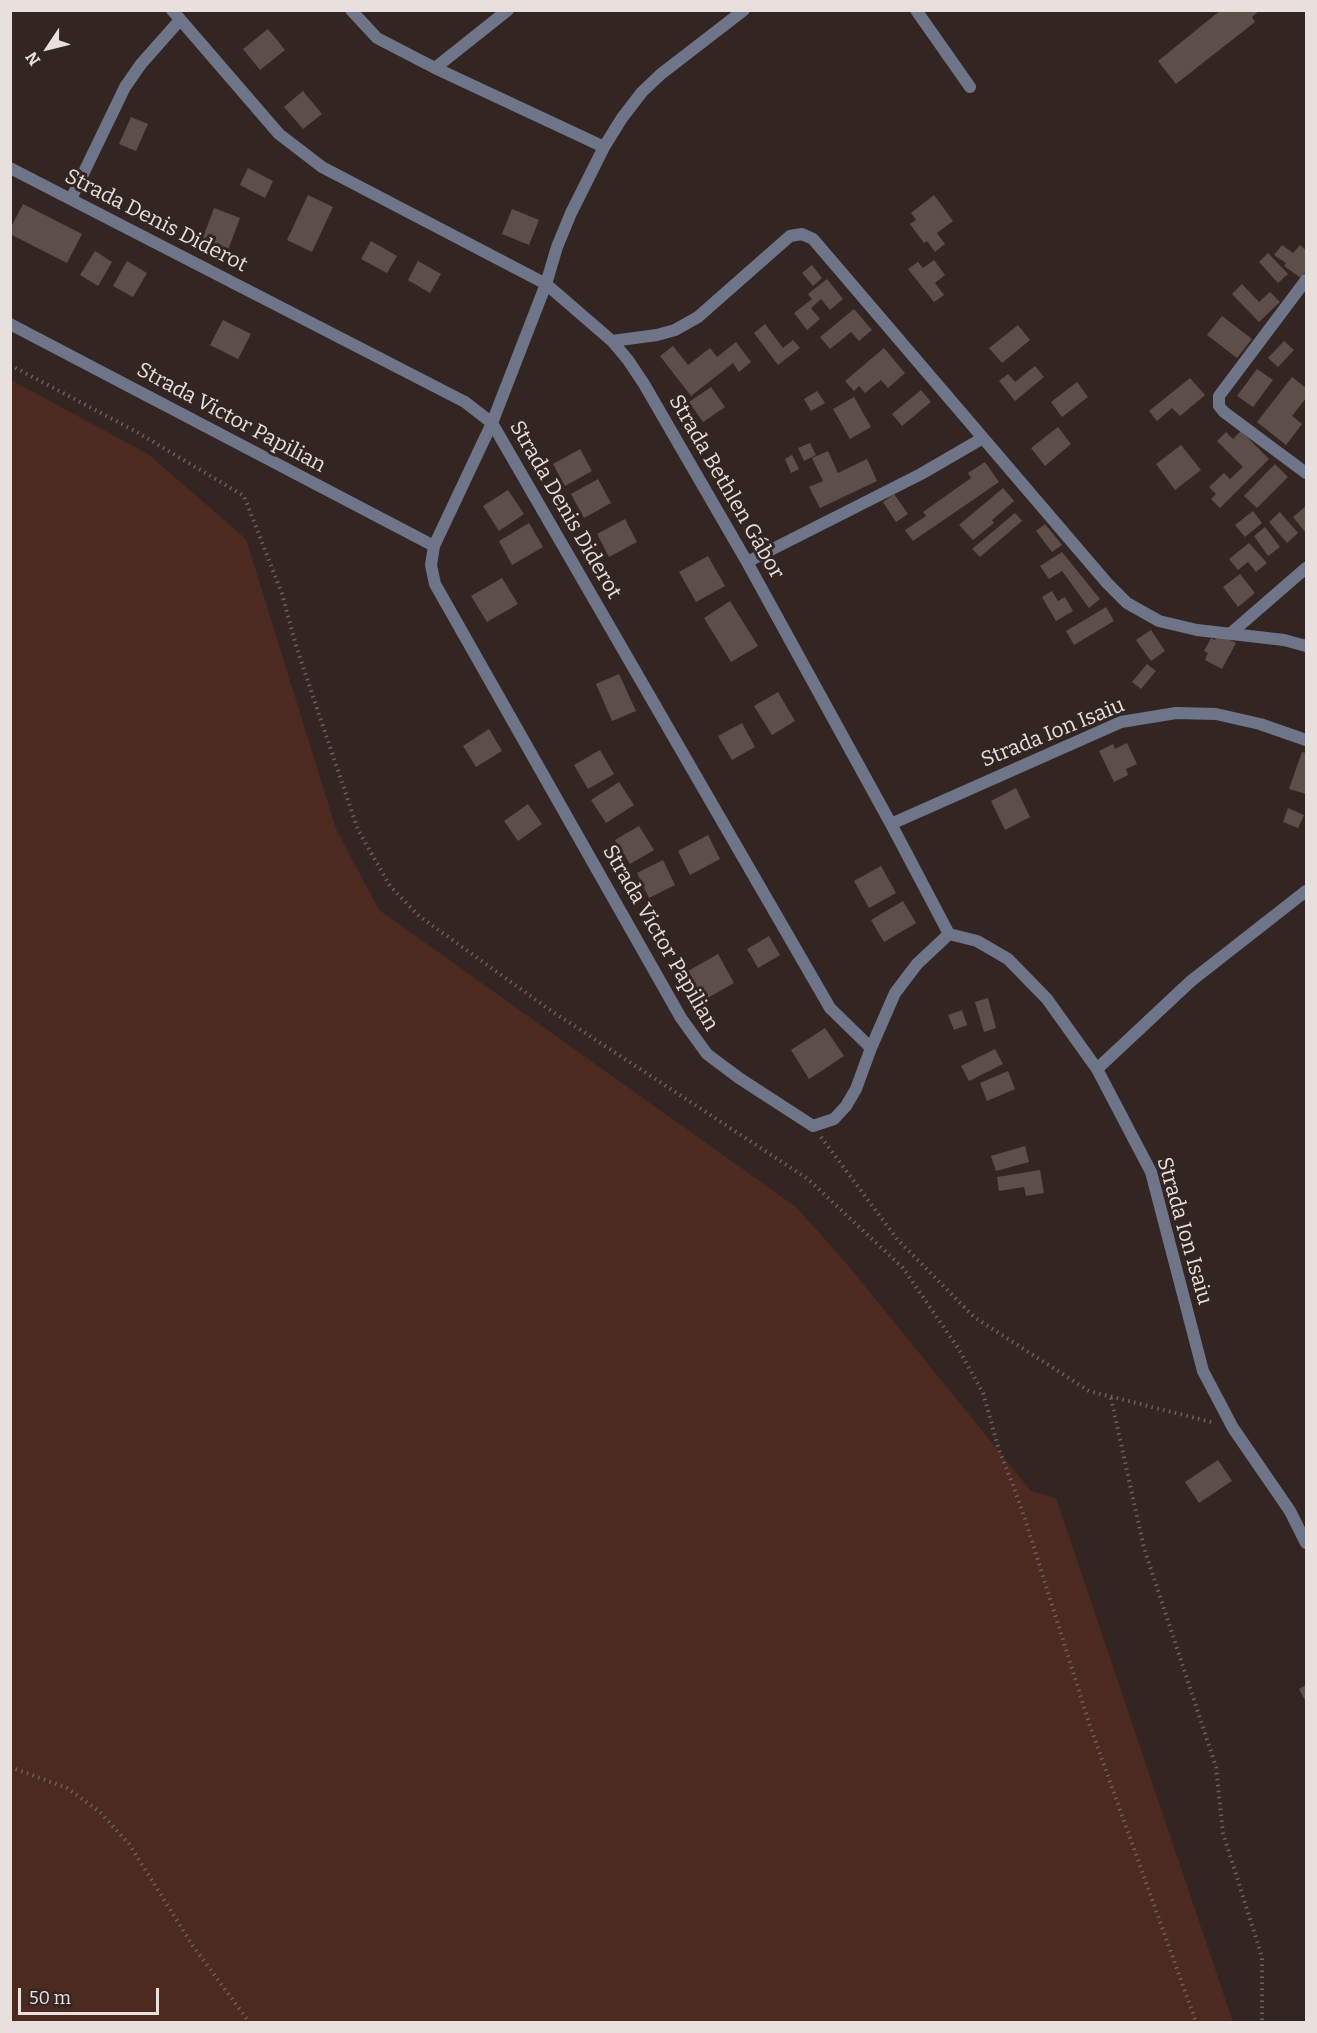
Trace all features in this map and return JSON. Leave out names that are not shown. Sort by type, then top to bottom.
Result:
[{"type":"street","points":[[351,10],[377,38],[435,68],[604,147]]},
{"type":"street","points":[[435,68],[508,10]]},
{"type":"street","name":"Strada Victor Papilian","points":[[744,10],[661,74],[629,109],[604,147],[567,222],[546,284],[492,423],[434,546],[431,565],[435,584],[681,1018],[707,1054],[739,1078],[813,1126]]},
{"type":"street","points":[[916,10],[970,87]]},
{"type":"street","points":[[71,199],[125,87],[176,15]]},
{"type":"street","name":"Strada Bethlen Gábor","points":[[176,15],[279,134],[322,167],[546,284],[612,341],[628,360],[747,562],[949,934]]},
{"type":"street","name":"Strada Denis Diderot","points":[[10,168],[465,402],[492,423],[830,1008],[871,1048]]},
{"type":"street","points":[[612,341],[657,335],[675,330],[698,316],[790,236],[802,234],[813,239],[1107,584],[1127,603],[1159,621],[1197,630],[1284,640],[1306,645]]},
{"type":"street","points":[[1306,280],[1219,396],[1219,406],[1224,412],[1306,473]]},
{"type":"street","name":"Strada Victor Papilian","points":[[10,324],[434,546]]},
{"type":"street","points":[[747,562],[921,474],[983,438]]},
{"type":"street","points":[[1232,633],[1306,567]]},
{"type":"street","name":"Strada Ion Isaiu","points":[[891,824],[1121,722],[1176,713],[1216,714],[1260,724],[1306,740]]},
{"type":"street","points":[[1097,1070],[1191,981],[1306,891]]},
{"type":"street","points":[[813,1126],[834,1119],[846,1106],[856,1089],[871,1048],[896,993],[917,964],[949,934]]},
{"type":"street","name":"Strada Ion Isaiu","points":[[949,934],[977,941],[1008,959],[1047,999],[1097,1070],[1151,1172],[1203,1371],[1233,1428]]},
{"type":"street","points":[[1233,1428],[1290,1512],[1306,1543]]},
{"type":"path","points":[[10,365],[135,431],[244,496],[282,594],[297,649],[358,830],[390,886],[419,916],[547,1008],[808,1179],[903,1268],[958,1348],[983,1393],[999,1450],[1017,1496],[1089,1726],[1196,2022]]},
{"type":"path","points":[[813,1126],[897,1239],[974,1317],[1089,1391],[1233,1428]]},
{"type":"path","points":[[1111,1398],[1144,1548],[1216,1767],[1223,1833],[1262,1957],[1262,2022]]},
{"type":"path","points":[[10,1767],[67,1788],[100,1812],[129,1844],[194,1946],[249,2022]]},
{"type":"shaded area","points":[[11,380],[148,454],[246,539],[336,829],[379,910],[796,1207],[847,1264],[1031,1491],[1056,1498],[1233,2022],[11,2022]]},
{"type":"building","points":[[1221,10],[1260,10],[1252,17],[1255,22],[1176,84],[1158,61]]},
{"type":"building","points":[[268,29],[285,50],[260,70],[243,49]]},
{"type":"building","points":[[303,91],[322,114],[303,129],[284,107]]},
{"type":"building","points":[[131,117],[148,124],[136,151],[119,144]]},
{"type":"building","points":[[248,168],[273,181],[265,198],[240,185]]},
{"type":"building","points":[[308,195],[333,207],[312,252],[287,240]]},
{"type":"building","points":[[934,195],[953,221],[937,233],[945,244],[935,252],[927,241],[924,243],[910,224],[916,220],[911,213]]},
{"type":"building","points":[[23,204],[82,234],[67,263],[10,234],[10,229]]},
{"type":"building","points":[[214,208],[240,218],[228,250],[202,240]]},
{"type":"building","points":[[512,209],[539,220],[529,245],[502,234]]},
{"type":"building","points":[[371,241],[397,256],[387,273],[361,259]]},
{"type":"building","points":[[1282,245],[1293,253],[1300,245],[1306,250],[1306,271],[1301,278],[1284,266],[1286,263],[1274,255]]},
{"type":"building","points":[[95,251],[112,262],[98,286],[80,275]]},
{"type":"building","points":[[1268,253],[1288,274],[1278,283],[1259,262]]},
{"type":"building","points":[[934,260],[945,275],[935,283],[944,295],[934,302],[908,269],[918,262],[923,268]]},
{"type":"building","points":[[127,261],[147,273],[133,297],[113,286]]},
{"type":"building","points":[[418,261],[441,274],[430,293],[408,280]]},
{"type":"building","points":[[812,265],[822,278],[813,286],[802,273]]},
{"type":"building","points":[[827,279],[843,299],[830,310],[821,299],[811,308],[820,319],[807,330],[794,313],[812,299],[808,294]]},
{"type":"building","points":[[1242,284],[1259,302],[1270,292],[1280,302],[1259,322],[1232,294]]},
{"type":"building","points":[[854,309],[872,330],[859,341],[851,332],[830,349],[820,337]]},
{"type":"building","points":[[1222,316],[1252,339],[1237,358],[1207,335]]},
{"type":"building","points":[[223,320],[251,334],[238,359],[210,345]]},
{"type":"building","points":[[765,324],[783,348],[793,340],[800,348],[778,365],[754,333]]},
{"type":"building","points":[[1018,325],[1030,340],[1002,363],[989,348]]},
{"type":"building","points":[[1284,341],[1294,350],[1278,367],[1268,358]]},
{"type":"building","points":[[736,342],[751,362],[739,372],[733,363],[691,396],[660,356],[673,346],[688,365],[710,348],[717,357]]},
{"type":"building","points":[[884,348],[905,373],[888,388],[881,380],[865,393],[859,386],[854,391],[845,381]]},
{"type":"building","points":[[1035,366],[1044,377],[1015,401],[999,381],[1008,374],[1015,382]]},
{"type":"building","points":[[1257,369],[1273,380],[1253,407],[1237,396]]},
{"type":"building","points":[[1292,377],[1306,388],[1306,398],[1292,416],[1302,424],[1286,445],[1257,422]]},
{"type":"building","points":[[1190,378],[1205,395],[1180,416],[1172,408],[1157,421],[1149,411]]},
{"type":"building","points":[[1077,382],[1088,397],[1062,417],[1051,402]]},
{"type":"building","points":[[711,387],[725,407],[703,422],[689,402]]},
{"type":"building","points":[[921,390],[931,402],[902,426],[892,414]]},
{"type":"building","points":[[817,391],[825,403],[811,411],[804,399]]},
{"type":"building","points":[[854,397],[871,427],[850,439],[833,409]]},
{"type":"building","points":[[1058,427],[1071,444],[1045,466],[1031,448]]},
{"type":"building","points":[[1241,431],[1269,459],[1220,508],[1211,499],[1216,494],[1209,487],[1224,473],[1230,479],[1243,467],[1217,441],[1226,432],[1233,439]]},
{"type":"building","points":[[810,443],[816,455],[804,461],[798,448]]},
{"type":"building","points":[[1181,445],[1201,470],[1175,490],[1156,464]]},
{"type":"building","points":[[580,449],[592,471],[565,486],[553,464]]},
{"type":"building","points":[[828,451],[838,473],[867,459],[877,481],[820,508],[809,487],[823,481],[812,458]]},
{"type":"building","points":[[792,455],[799,469],[791,473],[785,459]]},
{"type":"building","points":[[985,462],[999,482],[913,541],[905,530],[926,516],[923,512],[971,478],[968,473]]},
{"type":"building","points":[[1275,464],[1288,477],[1257,508],[1244,496]]},
{"type":"building","points":[[598,479],[611,503],[584,518],[571,494]]},
{"type":"building","points":[[1003,488],[1014,501],[992,520],[994,523],[973,540],[959,525]]},
{"type":"building","points":[[508,490],[524,514],[499,531],[483,506]]},
{"type":"building","points":[[894,494],[908,514],[896,522],[883,502]]},
{"type":"building","points":[[1306,506],[1306,533],[1293,517]]},
{"type":"building","points":[[1253,511],[1262,523],[1245,537],[1235,525]]},
{"type":"building","points":[[1280,512],[1298,533],[1287,543],[1269,522]]},
{"type":"building","points":[[1015,513],[1022,521],[980,557],[972,549]]},
{"type":"building","points":[[625,519],[637,542],[609,557],[597,534]]},
{"type":"building","points":[[529,523],[543,547],[512,565],[499,541]]},
{"type":"building","points":[[1045,524],[1062,545],[1052,552],[1036,531]]},
{"type":"building","points":[[1265,527],[1280,547],[1268,556],[1254,536]]},
{"type":"building","points":[[1249,543],[1267,563],[1256,572],[1248,562],[1238,570],[1229,559]]},
{"type":"building","points":[[1062,552],[1100,599],[1089,608],[1062,571],[1049,579],[1040,566]]},
{"type":"building","points":[[708,556],[725,586],[696,602],[679,572]]},
{"type":"building","points":[[1240,574],[1255,593],[1238,607],[1223,587]]},
{"type":"building","points":[[502,578],[518,604],[487,622],[471,596]]},
{"type":"building","points":[[1052,591],[1058,601],[1065,597],[1073,611],[1056,621],[1042,597]]},
{"type":"building","points":[[730,601],[758,646],[731,662],[704,618]]},
{"type":"building","points":[[1106,607],[1114,621],[1074,645],[1066,631]]},
{"type":"building","points":[[1151,630],[1165,651],[1151,661],[1136,640]]},
{"type":"building","points":[[1219,634],[1236,643],[1222,669],[1205,660],[1208,653],[1204,651],[1211,638],[1215,640]]},
{"type":"building","points":[[1147,664],[1156,671],[1141,689],[1132,682]]},
{"type":"building","points":[[619,674],[636,711],[612,721],[596,684]]},
{"type":"building","points":[[778,692],[795,721],[772,735],[754,706]]},
{"type":"building","points":[[742,723],[755,747],[732,760],[718,736]]},
{"type":"building","points":[[489,729],[502,751],[476,767],[463,746]]},
{"type":"building","points":[[1127,743],[1137,764],[1126,769],[1128,775],[1114,782],[1099,751],[1113,744],[1115,749]]},
{"type":"building","points":[[600,750],[614,774],[588,789],[574,765]]},
{"type":"building","points":[[1302,752],[1306,753],[1306,794],[1289,789]]},
{"type":"building","points":[[619,782],[634,805],[606,823],[591,800]]},
{"type":"building","points":[[1016,788],[1030,817],[1005,830],[991,801]]},
{"type":"building","points":[[528,804],[542,824],[518,841],[504,821]]},
{"type":"building","points":[[1288,808],[1304,815],[1298,828],[1283,822]]},
{"type":"building","points":[[639,826],[654,850],[630,864],[615,840]]},
{"type":"building","points":[[708,835],[720,859],[690,875],[678,851]]},
{"type":"building","points":[[663,860],[675,885],[649,898],[637,873]]},
{"type":"building","points":[[881,866],[896,893],[869,908],[854,881]]},
{"type":"building","points":[[903,901],[916,923],[884,942],[871,920]]},
{"type":"building","points":[[769,936],[780,955],[758,968],[747,949]]},
{"type":"building","points":[[718,954],[734,983],[704,1000],[688,971]]},
{"type":"building","points":[[988,998],[996,1028],[984,1032],[975,1002]]},
{"type":"building","points":[[962,1010],[967,1025],[954,1030],[948,1015]]},
{"type":"building","points":[[825,1028],[844,1056],[809,1079],[791,1050]]},
{"type":"building","points":[[995,1049],[1003,1064],[969,1081],[961,1066]]},
{"type":"building","points":[[1008,1071],[1015,1089],[987,1101],[980,1083]]},
{"type":"building","points":[[1025,1146],[1029,1162],[996,1171],[991,1156]]},
{"type":"building","points":[[1040,1170],[1044,1193],[1026,1196],[1024,1187],[999,1191],[997,1177]]},
{"type":"building","points":[[1218,1460],[1232,1481],[1199,1503],[1185,1482]]},
{"type":"building","points":[[1306,1685],[1306,1702],[1299,1689]]}]
